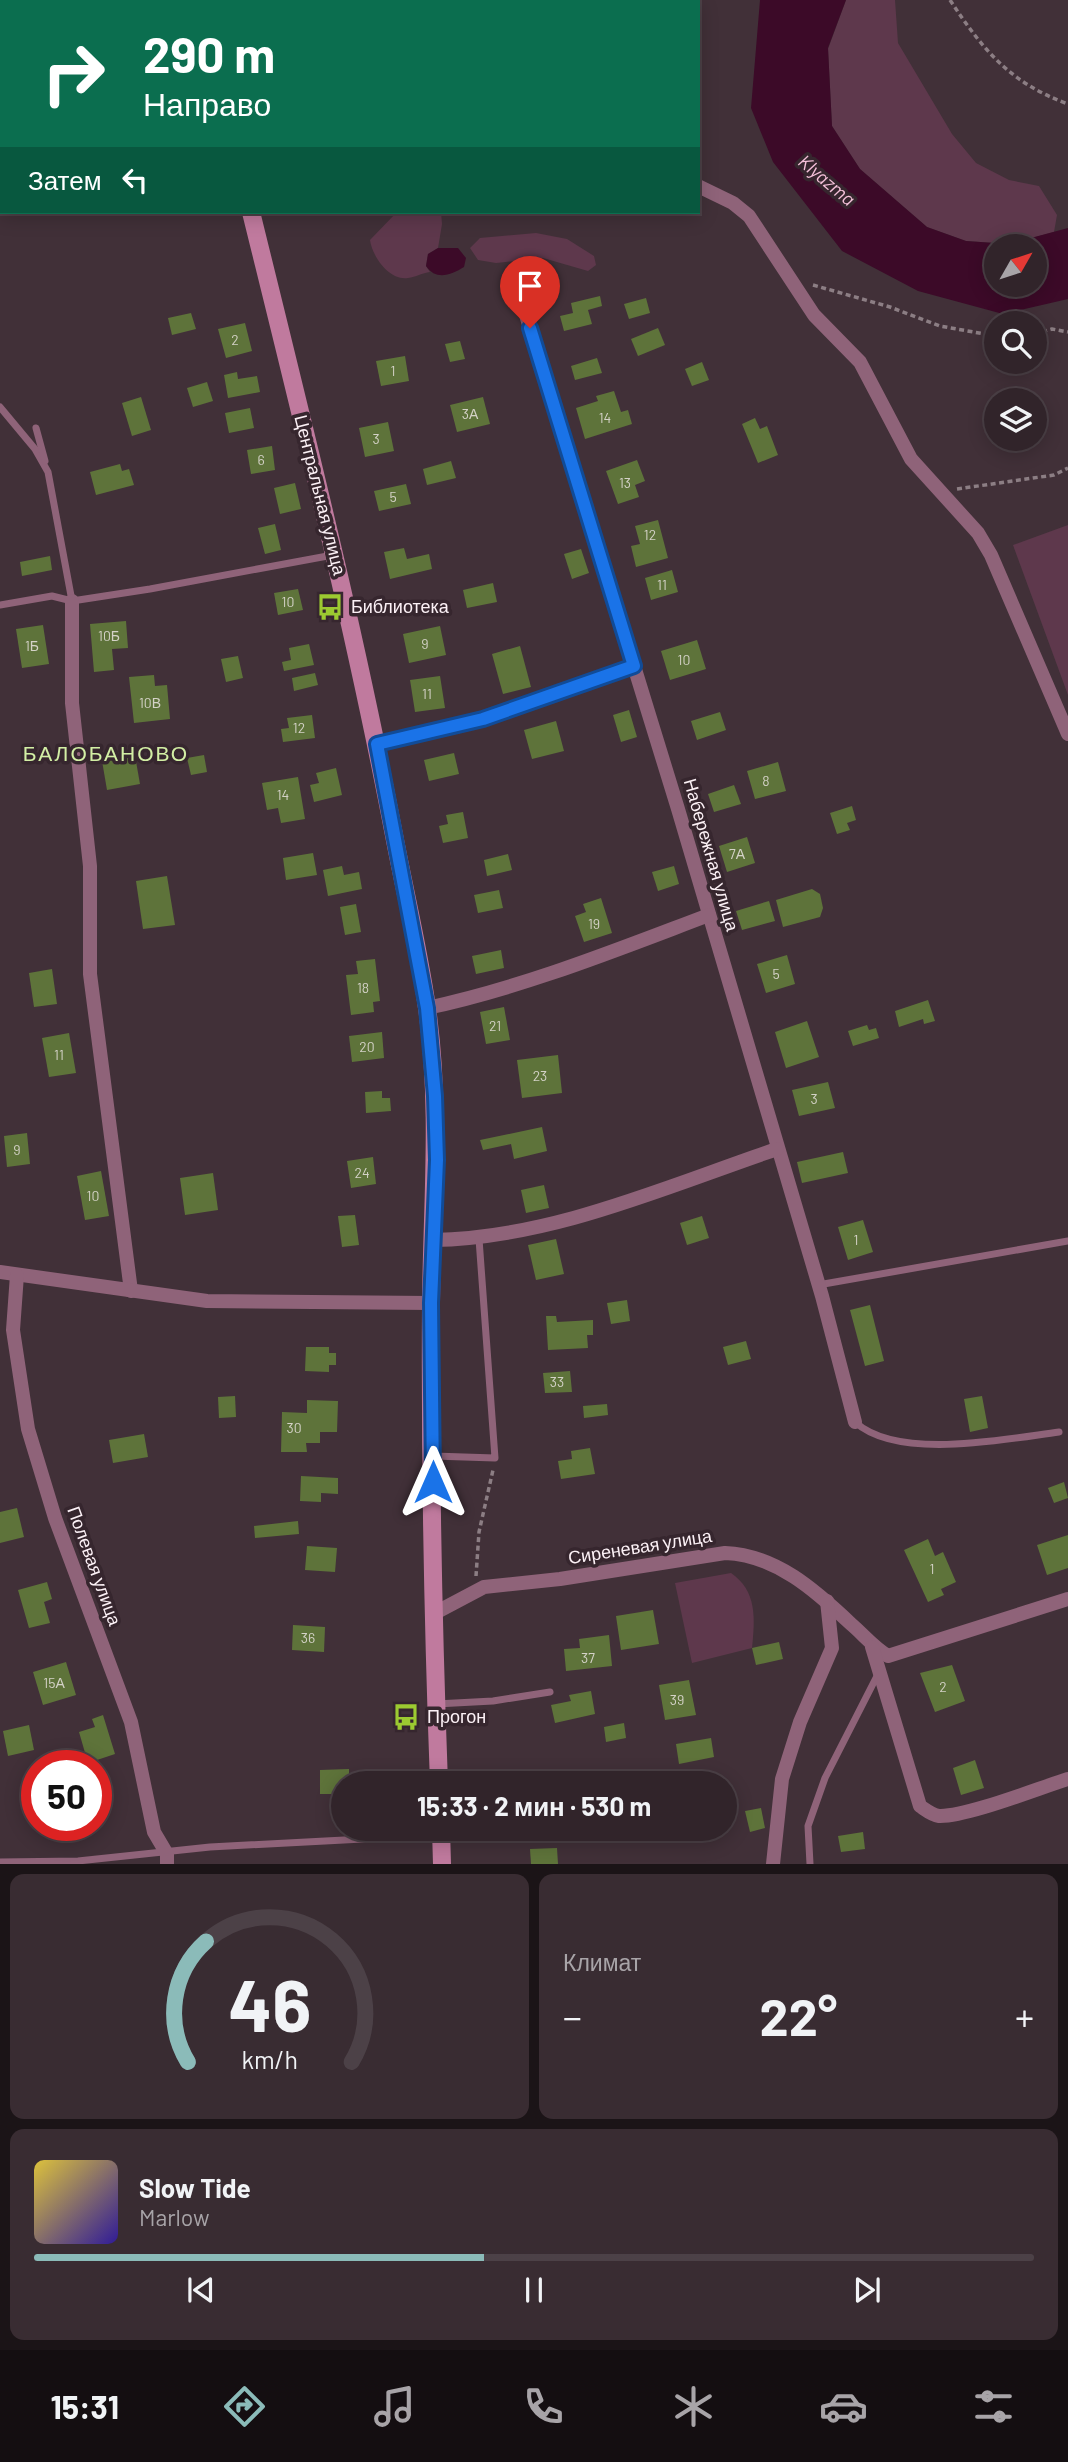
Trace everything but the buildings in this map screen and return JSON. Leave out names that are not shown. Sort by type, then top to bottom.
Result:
[{"type":"main road","name":"Центральная улица","points":[[251,214],[335,555],[377,744],[427,1008],[435,1096],[431,1303],[433,1614],[439,1771]]},
{"type":"main road","points":[[441,1841],[442,1864]]},
{"type":"street","points":[[700,187],[733,203],[749,216],[814,315],[860,362],[911,459],[978,533],[991,555],[1068,734]]},
{"type":"street","name":"Набережная улица","points":[[522,302],[709,915],[818,1285],[855,1422]]},
{"type":"street","points":[[72,601],[72,704],[90,866],[90,974],[131,1291]]},
{"type":"street","points":[[377,744],[471,723],[634,666]]},
{"type":"street","points":[[427,1008],[487,995],[549,975],[709,915]]},
{"type":"street","points":[[433,1240],[479,1239],[565,1221],[776,1149]]},
{"type":"street","points":[[0,1272],[207,1301],[431,1303]]},
{"type":"street","name":"Полевая улица","points":[[17,1275],[13,1330],[28,1429],[55,1518],[131,1722],[154,1832],[167,1859]]},
{"type":"street","name":"Сиреневая улица","points":[[433,1614],[475,1592],[508,1583],[560,1579],[725,1553],[750,1554],[769,1562],[827,1601],[873,1647]]},
{"type":"street","points":[[873,1647],[888,1656],[1068,1598]]},
{"type":"street","points":[[774,1864],[782,1779],[800,1722],[832,1647],[827,1601]]},
{"type":"street","points":[[873,1647],[920,1806],[930,1814],[940,1816],[971,1809],[1068,1779]]},
{"type":"lane","points":[[0,407],[35,449],[48,472]]},
{"type":"lane","points":[[37,428],[72,601]]},
{"type":"lane","points":[[0,605],[52,596],[72,601],[335,555]]},
{"type":"lane","points":[[432,1456],[495,1458],[479,1239]]},
{"type":"lane","points":[[818,1285],[1068,1241]]},
{"type":"lane","points":[[855,1422],[862,1429],[901,1440],[942,1446],[1059,1432]]},
{"type":"lane","points":[[810,1864],[808,1826],[825,1778],[880,1670]]},
{"type":"lane","points":[[436,1704],[493,1701],[550,1692]]},
{"type":"lane","points":[[0,1862],[167,1859],[210,1847],[331,1839]]},
{"type":"path","points":[[950,0],[971,32],[1000,66],[1038,93],[1068,104]]},
{"type":"path","points":[[793,280],[890,307],[940,326],[984,334]]},
{"type":"path","points":[[1047,330],[1068,331]]},
{"type":"path","points":[[941,491],[1054,475],[1068,468]]},
{"type":"path","points":[[475,1592],[479,1532],[495,1458]]},
{"type":"shaded area","points":[[846,0],[895,0],[898,43],[952,134],[976,163],[1009,180],[1039,186],[1057,215],[1054,232],[984,234],[984,242],[966,241],[927,227],[860,169],[832,126],[828,49]]},
{"type":"shaded area","points":[[395,214],[441,214],[438,248],[428,254],[426,266],[430,272],[411,277],[394,276],[374,253],[370,240]]},
{"type":"shaded area","points":[[536,233],[567,239],[594,256],[596,265],[588,271],[543,258],[496,263],[478,260],[470,248],[480,238]]},
{"type":"shaded area","points":[[1068,525],[1068,695],[1013,545]]},
{"type":"shaded area","points":[[731,1573],[746,1588],[750,1597],[754,1616],[752,1648],[692,1663],[675,1583]]},
{"type":"water","name":"Klyazma","points":[[760,0],[846,0],[828,48],[832,126],[860,169],[927,227],[966,241],[984,242],[984,298],[1046,298],[1046,234],[1068,228],[1068,299],[1016,311],[992,311],[918,291],[842,251],[773,162],[751,108]]},
{"type":"water","points":[[438,248],[458,248],[466,258],[464,267],[444,275],[434,274],[426,266],[428,254]]},
{"type":"place","name":"Библиотека","points":[[330,607]]},
{"type":"place","name":"Прогон","points":[[406,1717]]},
{"type":"district","name":"БАЛОБАНОВО","points":[[106,754]]},
{"type":"route","points":[[433,1482],[431,1303],[437,1160],[435,1096],[427,1008],[377,744],[460,726],[528,705],[634,666],[530,328]]}]
